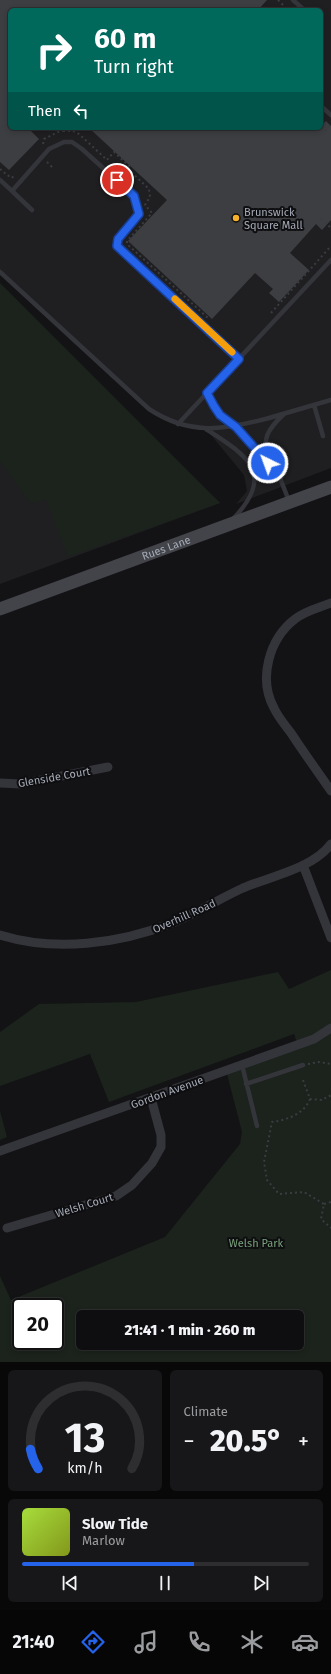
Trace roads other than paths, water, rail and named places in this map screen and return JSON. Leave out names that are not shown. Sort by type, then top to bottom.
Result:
[{"type":"main road","name":"Rues Lane","points":[[0,609],[331,487]]},
{"type":"street","points":[[331,603],[299,616],[288,625],[278,637],[271,650],[267,664],[266,679],[274,708],[331,791]]},
{"type":"street","name":"Glenside Court","points":[[0,783],[21,784],[108,767]]},
{"type":"street","name":"Overhill Road","points":[[0,935],[60,944],[89,943],[145,933],[172,923],[242,888],[303,865],[317,858],[331,844]]},
{"type":"street","points":[[303,865],[331,938]]},
{"type":"street","name":"Gordon Avenue","points":[[0,1151],[314,1039],[331,1028]]},
{"type":"street","name":"Welsh Court","points":[[7,1228],[116,1196],[132,1185],[152,1163],[160,1147],[161,1135],[151,1098]]},
{"type":"lane","points":[[293,0],[302,8]]},
{"type":"lane","points":[[323,108],[331,115]]},
{"type":"lane","points":[[12,191],[49,149],[64,142],[72,142],[82,149],[134,196],[136,200],[139,214],[118,239],[117,246],[239,359]]},
{"type":"lane","points":[[0,180],[32,210]]},
{"type":"lane","points":[[178,424],[331,260]]},
{"type":"lane","points":[[0,272],[149,409],[178,424],[206,429],[236,427],[331,400]]},
{"type":"lane","points":[[207,393],[220,415],[236,427],[278,473],[290,502]]},
{"type":"lane","points":[[314,405],[323,436]]},
{"type":"lane","points":[[268,463],[265,450],[266,436],[271,426],[285,413]]},
{"type":"lane","points":[[206,429],[238,450],[254,471],[255,485],[250,497],[244,508],[228,525]]},
{"type":"lane","points":[[242,1065],[257,1126]]},
{"type":"lane","points":[[246,1084],[303,1065]]},
{"type":"place","name":"Brunswick Square Mall","points":[[236,218]]},
{"type":"park label","name":"Welsh Park","points":[[256,1243]]}]
